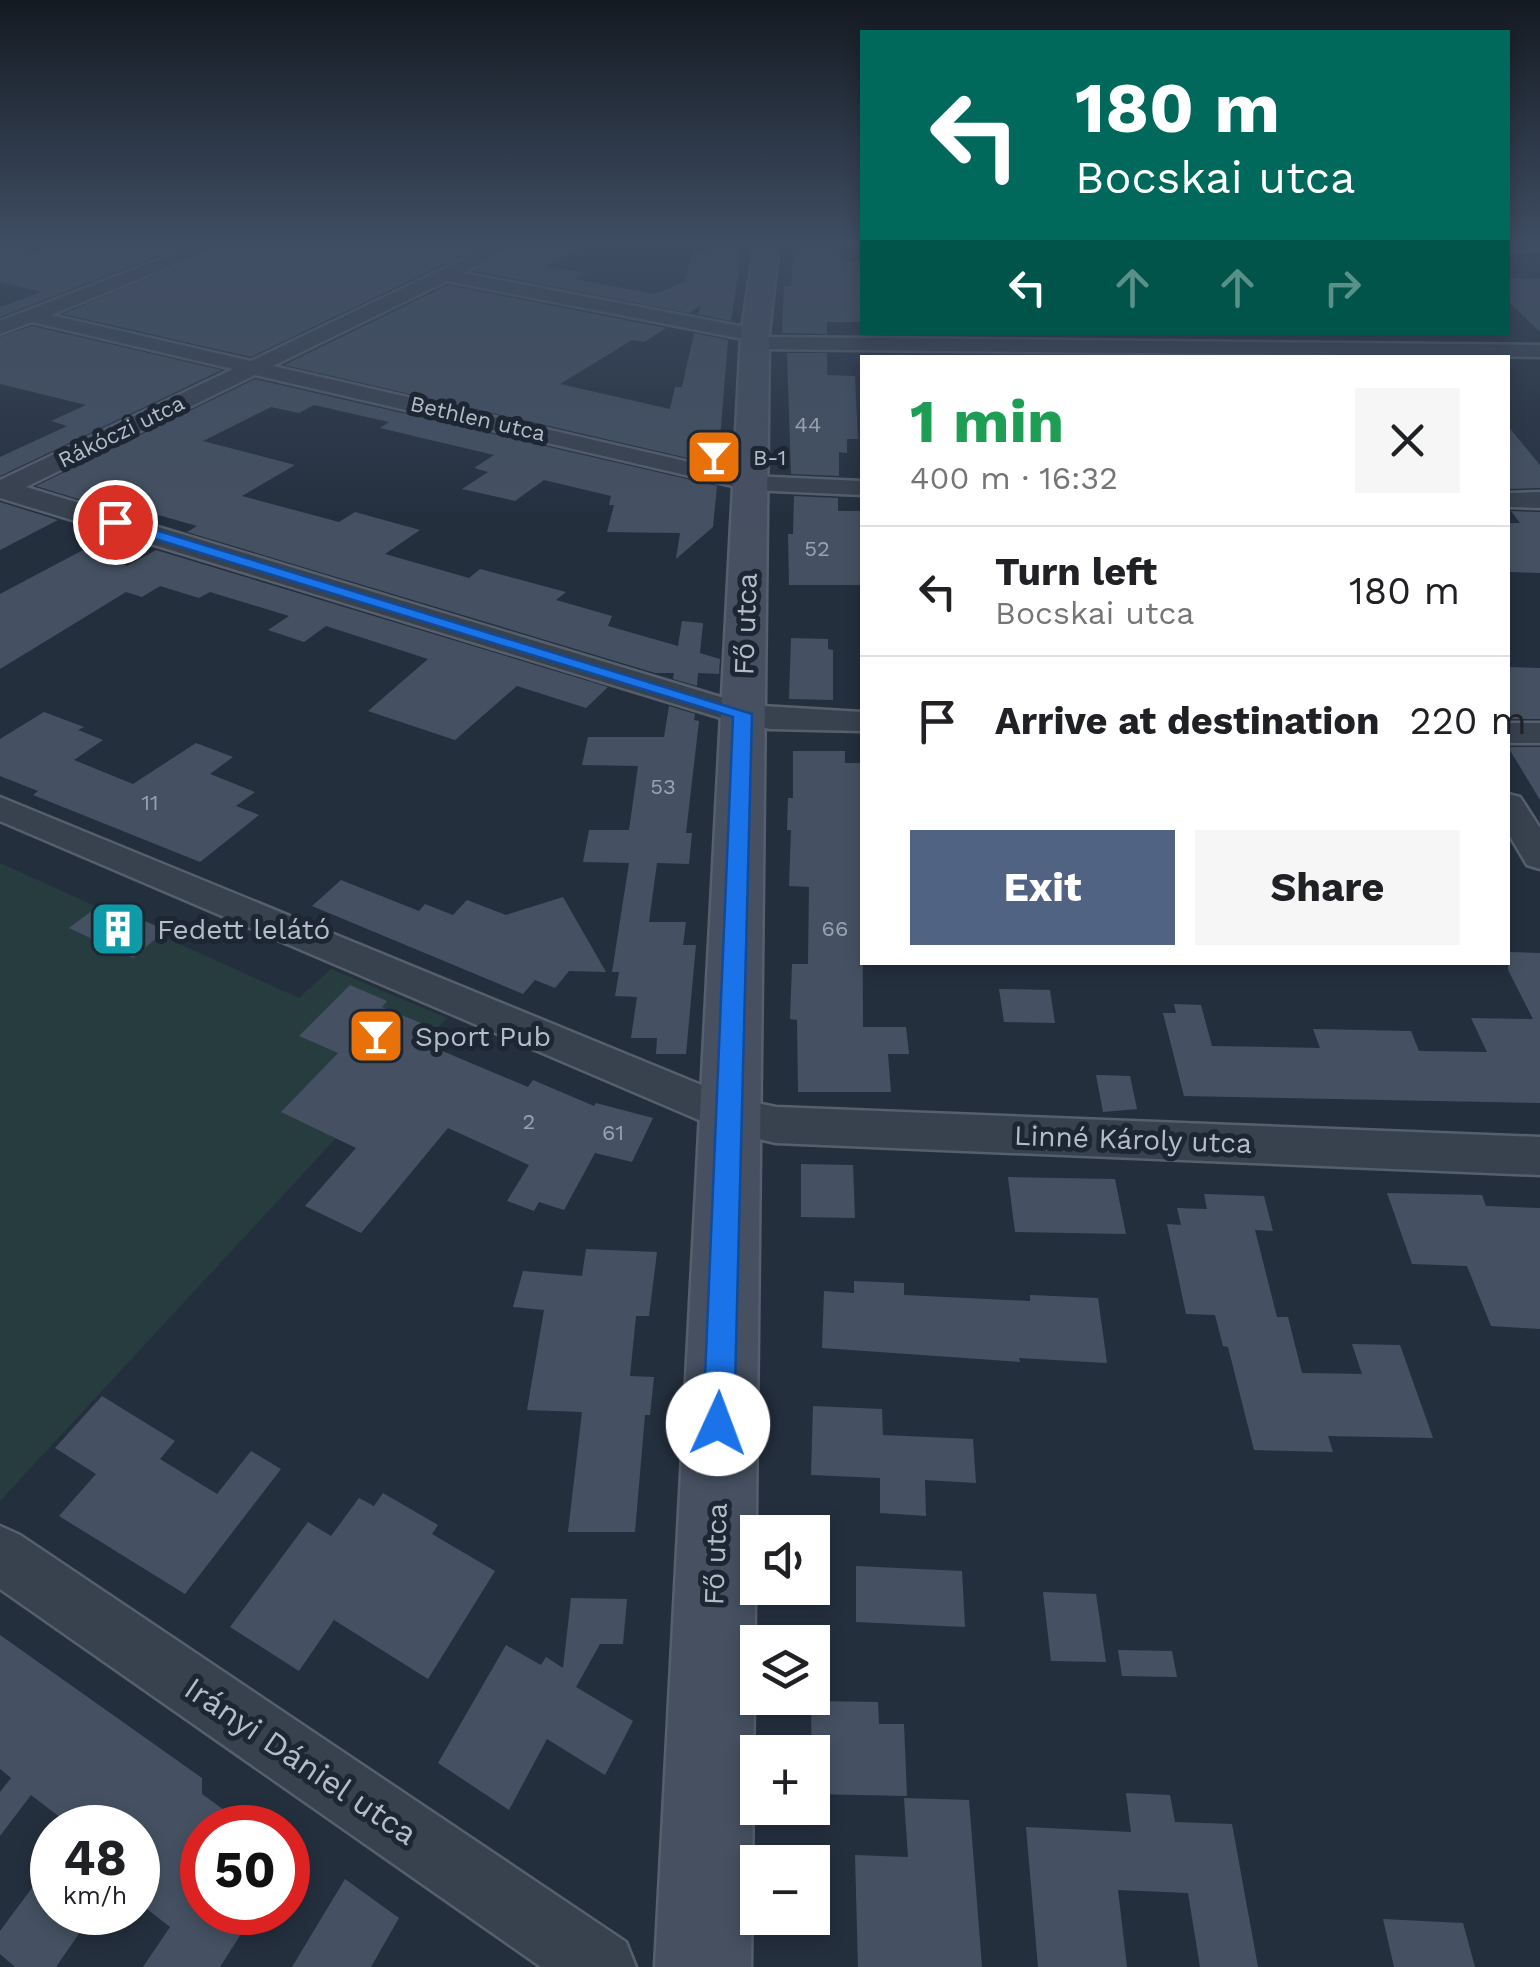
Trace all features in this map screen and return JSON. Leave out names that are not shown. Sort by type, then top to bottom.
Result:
[{"type":"main road","name":"Fő utca","points":[[703,1967],[727,1114],[756,334]]},
{"type":"street","name":"Bethlen utca","points":[[111,334],[750,483],[860,488]]},
{"type":"street","name":"Rákóczi utca","points":[[2,489],[323,334]]},
{"type":"street","points":[[730,334],[755,339],[1540,351]]},
{"type":"street","points":[[2,489],[742,714],[770,719],[860,721]]},
{"type":"street","points":[[1510,500],[1540,500]]},
{"type":"street","points":[[1510,733],[1540,734]]},
{"type":"street","name":"Linné Károly utca","points":[[0,808],[727,1114],[776,1125],[1540,1156]]},
{"type":"street","points":[[1510,808],[1540,857]]},
{"type":"street","name":"Irányi Dániel utca","points":[[0,1555],[601,1967]]},
{"type":"green space","points":[[0,863],[299,998],[331,969],[447,1018],[0,1501]]},
{"type":"building","points":[[66,334],[222,370],[0,476],[0,457],[67,426],[51,421],[86,405],[0,384],[0,337]]},
{"type":"building","points":[[150,334],[299,334],[251,357]]},
{"type":"building","points":[[348,334],[657,334],[644,342],[632,340],[560,384],[670,409],[675,387],[682,387],[694,334],[728,340],[718,465],[284,365]]},
{"type":"building","points":[[787,353],[827,353],[827,375],[855,376],[858,439],[847,439],[847,453],[839,452],[839,476],[791,474]]},
{"type":"building","points":[[255,379],[717,486],[713,527],[676,559],[680,533],[607,532],[614,505],[609,505],[611,496],[544,480],[515,501],[462,489],[488,472],[474,468],[494,455],[380,428],[389,422],[314,405],[299,413],[271,407],[203,441],[295,465],[242,496],[339,522],[355,512],[420,530],[385,554],[469,578],[480,569],[566,592],[556,600],[612,616],[608,626],[678,646],[682,621],[703,623],[700,653],[720,659],[719,674],[698,673],[697,686],[673,679],[674,673],[655,673],[187,532],[197,526],[113,502],[97,499],[91,503],[36,486]]},
{"type":"building","points":[[1510,428],[1540,465],[1540,488],[1510,489]]},
{"type":"building","points":[[794,496],[838,498],[838,511],[860,511],[860,585],[789,585],[788,534],[793,534]]},
{"type":"building","points":[[0,502],[58,520],[0,550]]},
{"type":"building","points":[[1511,511],[1540,512],[1540,573],[1510,572],[1510,523],[1520,523]]},
{"type":"building","points":[[83,550],[127,566],[156,550],[608,687],[586,708],[517,686],[455,740],[368,711],[428,659],[326,626],[304,642],[268,630],[289,616],[210,592],[199,598],[160,586],[142,597],[126,592],[0,669],[0,594]]},
{"type":"building","points":[[791,638],[828,639],[828,649],[833,650],[833,700],[789,699]]},
{"type":"building","points":[[1510,667],[1540,668],[1540,719],[1510,719]]},
{"type":"building","points":[[669,706],[695,714],[694,720],[699,721],[686,833],[692,833],[689,864],[657,863],[649,922],[686,922],[683,945],[696,945],[686,1054],[656,1054],[657,1038],[631,1038],[637,997],[615,996],[619,972],[612,972],[629,863],[583,862],[589,830],[629,830],[638,766],[582,765],[588,737],[664,737]]},
{"type":"building","points":[[44,712],[84,727],[78,730],[103,740],[74,760],[133,784],[196,743],[233,757],[210,774],[255,792],[236,806],[259,815],[200,862],[33,795],[38,791],[0,776],[0,739]]},
{"type":"building","points":[[1510,747],[1540,747],[1540,800],[1510,750]]},
{"type":"building","points":[[793,751],[845,751],[845,763],[860,763],[863,1027],[906,1027],[909,1054],[888,1054],[891,1092],[798,1092],[797,1020],[790,1019],[792,964],[808,964],[809,887],[789,886],[788,798],[793,798]]},
{"type":"building","points":[[341,880],[419,911],[425,904],[453,915],[467,900],[506,915],[563,897],[606,972],[569,971],[555,988],[535,980],[523,994],[312,906]]},
{"type":"building","name":"Fedett lelátó","points":[[102,903],[166,930],[133,958],[69,928]]},
{"type":"building","points":[[1510,952],[1540,953],[1540,1103],[1184,1096],[1163,1013],[1176,1013],[1174,1004],[1201,1005],[1212,1046],[1320,1048],[1313,1029],[1411,1031],[1419,1051],[1487,1052],[1471,1018],[1533,1019],[1508,970]]},
{"type":"building","points":[[350,985],[387,1001],[382,1007],[433,1028],[421,1042],[528,1087],[533,1080],[594,1106],[596,1103],[653,1118],[632,1162],[595,1153],[564,1210],[539,1202],[534,1211],[507,1201],[529,1165],[448,1128],[361,1233],[305,1206],[356,1148],[281,1112],[338,1053],[299,1036]]},
{"type":"building","points":[[999,989],[1050,990],[1055,1023],[1004,1022]]},
{"type":"building","points":[[1096,1075],[1130,1076],[1137,1109],[1103,1112]]},
{"type":"building","points":[[801,1164],[853,1165],[855,1218],[801,1217]]},
{"type":"building","points":[[1008,1177],[1115,1179],[1126,1234],[1015,1232]]},
{"type":"building","points":[[1387,1193],[1482,1195],[1486,1206],[1540,1208],[1540,1329],[1491,1326],[1467,1266],[1412,1264]]},
{"type":"building","points":[[1204,1194],[1264,1196],[1273,1231],[1255,1230],[1277,1317],[1288,1317],[1302,1373],[1362,1374],[1352,1344],[1400,1345],[1433,1438],[1328,1436],[1333,1452],[1254,1450],[1228,1347],[1223,1346],[1215,1315],[1186,1314],[1167,1224],[1181,1225],[1177,1208],[1207,1209]]},
{"type":"building","points":[[586,1249],[657,1252],[649,1316],[636,1316],[630,1376],[654,1377],[650,1415],[645,1415],[635,1532],[568,1532],[582,1412],[527,1410],[544,1310],[513,1307],[523,1271],[582,1276]]},
{"type":"building","points":[[854,1281],[904,1283],[904,1295],[1030,1301],[1030,1295],[1098,1298],[1107,1363],[1019,1358],[1020,1362],[822,1348],[824,1291],[854,1293]]},
{"type":"building","points":[[102,1396],[175,1441],[160,1459],[217,1494],[251,1451],[281,1469],[185,1594],[59,1516],[96,1474],[55,1448]]},
{"type":"building","points":[[813,1406],[882,1409],[883,1435],[973,1439],[976,1483],[925,1480],[926,1516],[880,1513],[880,1478],[811,1475]]},
{"type":"building","points":[[383,1493],[438,1525],[432,1534],[495,1571],[428,1679],[334,1620],[299,1671],[230,1627],[308,1522],[331,1536],[359,1498],[374,1506]]},
{"type":"building","points":[[856,1566],[962,1571],[965,1627],[856,1622]]},
{"type":"building","points":[[1043,1592],[1096,1594],[1106,1662],[1051,1661]]},
{"type":"building","points":[[571,1598],[627,1599],[623,1644],[600,1644],[576,1687],[633,1721],[605,1775],[547,1739],[509,1810],[438,1763],[506,1645],[541,1665],[546,1657],[563,1668]]},
{"type":"building","points":[[0,1635],[202,1778],[202,1794],[217,1805],[180,1805],[180,1935],[240,1935],[220,1967],[143,1967],[170,1927],[160,1919],[160,1805],[44,1805],[31,1795],[0,1836],[0,1792],[11,1778],[0,1769]]},
{"type":"building","points":[[1118,1650],[1172,1651],[1177,1677],[1122,1676]]},
{"type":"building","points":[[830,1701],[878,1702],[879,1724],[904,1724],[907,1796],[830,1794],[830,1735],[811,1735],[811,1715],[830,1715]]},
{"type":"building","points":[[1126,1793],[1170,1795],[1175,1822],[1232,1824],[1258,1967],[1200,1967],[1188,1893],[1118,1890],[1127,1967],[1038,1967],[1026,1827],[1131,1832]]},
{"type":"building","points":[[904,1798],[969,1800],[982,1967],[858,1967],[855,1855],[908,1857]]},
{"type":"building","points":[[345,1879],[399,1918],[371,1967],[292,1967]]},
{"type":"building","points":[[30,1891],[30,1935],[78,1935],[56,1967],[15,1967],[0,1954],[0,1931]]},
{"type":"building","points":[[1383,1919],[1463,1923],[1475,1967],[1394,1967]]},
{"type":"place","name":"B-1","points":[[714,457]]},
{"type":"place","name":"Fedett lelátó","points":[[118,929]]},
{"type":"place","name":"Sport Pub","points":[[376,1036]]},
{"type":"route","points":[[115,522],[742,714],[718,1424]]}]
